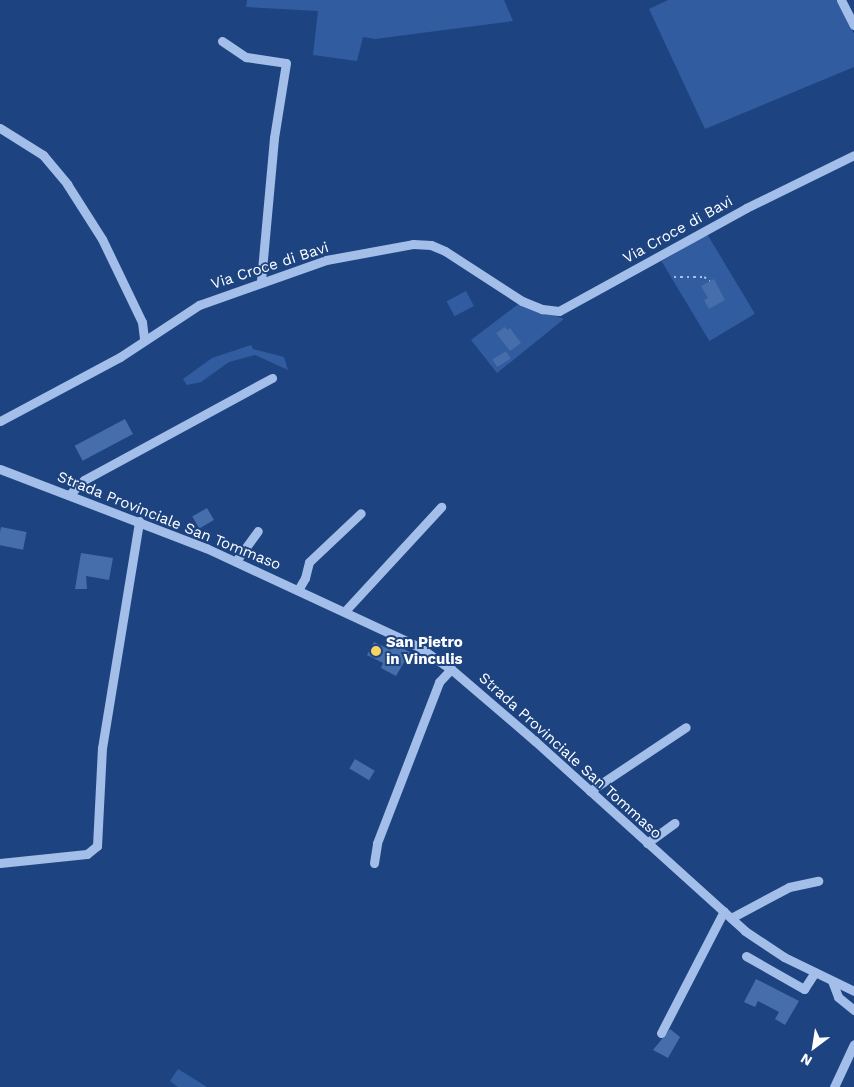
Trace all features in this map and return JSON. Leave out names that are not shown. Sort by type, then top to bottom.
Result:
[{"type":"street","points":[[841,0],[854,25]]},
{"type":"street","points":[[222,41],[246,56],[286,63],[274,138],[261,280]]},
{"type":"street","points":[[0,128],[43,155],[67,184],[102,239],[142,322],[144,339]]},
{"type":"street","name":"Via Croce di Bavi","points":[[0,421],[120,357],[144,339],[199,305],[261,280],[326,260],[413,244],[431,245],[445,251],[522,301],[542,309],[558,311],[746,208],[854,155]]},
{"type":"street","points":[[70,496],[84,480],[272,378]]},
{"type":"street","name":"Strada Provinciale San Tommaso","points":[[0,469],[138,521],[236,562],[419,647],[450,669],[731,918],[766,946],[854,991]]},
{"type":"street","points":[[345,611],[441,507]]},
{"type":"street","points":[[298,590],[305,578],[308,562],[361,513]]},
{"type":"street","points":[[0,863],[87,854],[96,846],[102,748],[138,521]]},
{"type":"street","points":[[236,562],[258,530]]},
{"type":"street","points":[[374,863],[378,843],[439,682],[450,669]]},
{"type":"street","points":[[590,792],[686,726]]},
{"type":"street","points":[[647,842],[675,823]]},
{"type":"street","points":[[731,918],[789,887],[818,882]]},
{"type":"street","points":[[661,1033],[724,911]]},
{"type":"street","points":[[746,956],[804,989],[815,972]]},
{"type":"street","points":[[832,981],[838,997],[854,1010]]},
{"type":"street","points":[[834,1087],[854,1044]]},
{"type":"path","points":[[674,277],[704,277],[710,281]]},
{"type":"shaded area","points":[[247,0],[504,0],[513,21],[375,39],[363,37],[357,61],[313,55],[318,11],[246,7]]},
{"type":"shaded area","points":[[668,0],[838,0],[854,34],[854,67],[705,129],[649,9]]},
{"type":"shaded area","points":[[707,234],[755,314],[709,341],[662,261]]},
{"type":"shaded area","points":[[466,291],[474,306],[455,316],[447,301]]},
{"type":"shaded area","points":[[521,302],[564,319],[497,373],[471,340]]},
{"type":"shaded area","points":[[251,345],[253,349],[284,357],[288,370],[255,355],[229,362],[201,382],[187,385],[183,379],[212,358]]},
{"type":"shaded area","points":[[178,1069],[207,1087],[178,1087],[170,1081]]},
{"type":"building","points":[[714,279],[725,300],[709,309],[704,300],[708,298],[701,286]]},
{"type":"building","points":[[505,327],[507,330],[510,328],[521,343],[510,351],[496,333]]},
{"type":"building","points":[[506,351],[511,359],[497,367],[492,359]]},
{"type":"building","points":[[125,419],[133,434],[83,461],[75,446]]},
{"type":"building","points":[[207,508],[214,520],[199,529],[192,516]]},
{"type":"building","points":[[1,527],[27,532],[23,550],[0,545]]},
{"type":"building","points":[[81,553],[113,558],[109,580],[86,576],[87,589],[75,589]]},
{"type":"building","points":[[374,642],[390,650],[394,644],[410,652],[396,676],[381,668],[383,663],[367,655]]},
{"type":"building","points":[[355,759],[375,771],[369,780],[349,768]]},
{"type":"building","points":[[756,979],[799,1001],[785,1025],[775,1019],[779,1012],[758,1001],[755,1007],[744,1002]]},
{"type":"building","points":[[670,1029],[680,1037],[668,1058],[653,1050]]},
{"type":"place","name":"San Pietro in Vinculis","points":[[376,651]]}]
